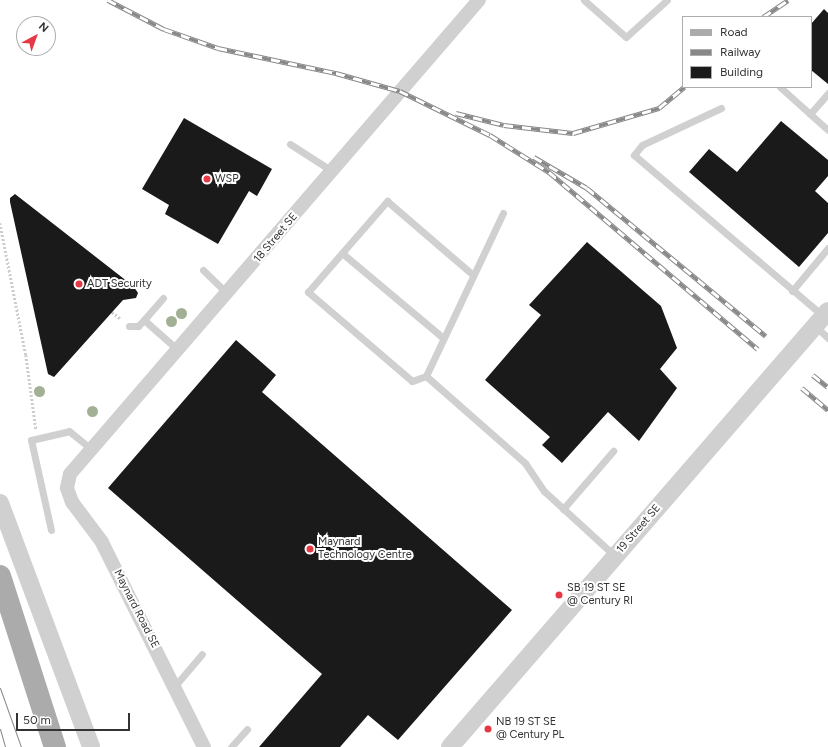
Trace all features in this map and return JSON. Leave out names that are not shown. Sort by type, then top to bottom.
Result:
[{"type":"main road","points":[[0,576],[55,747]]},
{"type":"street","name":"18 Street SE","points":[[70,474],[479,0]]},
{"type":"street","name":"19 Street SE","points":[[450,747],[616,556],[824,323]]},
{"type":"street","name":"Maynard Road SE","points":[[70,474],[67,488],[72,502],[102,542],[204,747]]},
{"type":"street","points":[[0,503],[91,747]]},
{"type":"lane","points":[[584,0],[626,37],[667,0]]},
{"type":"lane","points":[[781,88],[828,130]]},
{"type":"lane","points":[[810,114],[828,93]]},
{"type":"lane","points":[[721,108],[642,144],[634,155],[792,291],[824,323]]},
{"type":"lane","points":[[290,144],[332,171]]},
{"type":"lane","points":[[473,275],[387,201],[308,292],[412,381],[426,376],[442,337],[473,275],[503,214]]},
{"type":"lane","points":[[792,291],[828,248]]},
{"type":"lane","points":[[342,253],[442,337]]},
{"type":"lane","points":[[203,270],[227,293]]},
{"type":"lane","points":[[129,326],[138,326],[163,298]]},
{"type":"lane","points":[[144,320],[177,349]]},
{"type":"lane","points":[[426,376],[525,463],[544,491],[616,556]]},
{"type":"lane","points":[[51,530],[31,440],[69,431],[91,449]]},
{"type":"lane","points":[[563,509],[613,451]]},
{"type":"lane","points":[[174,687],[202,654]]},
{"type":"lane","points":[[231,747],[247,729]]},
{"type":"path","points":[[0,223],[26,355],[36,431]]},
{"type":"building","points":[[824,9],[828,13],[828,84],[812,71],[812,23]]},
{"type":"building","name":"WSP","points":[[184,118],[272,169],[257,196],[249,191],[218,244],[165,214],[169,205],[142,189]]},
{"type":"building","points":[[781,121],[828,160],[828,176],[815,191],[828,203],[828,233],[799,267],[689,172],[709,149],[737,172]]},
{"type":"building","name":"ADT Security","points":[[15,194],[128,282],[128,287],[134,287],[138,293],[136,298],[123,300],[54,377],[48,374],[10,202],[10,198]]},
{"type":"building","points":[[587,242],[661,306],[677,348],[660,369],[677,388],[639,441],[608,412],[562,463],[542,445],[550,437],[485,380],[541,315],[529,305]]},
{"type":"building","name":"Maynard Technology Centre","points":[[236,340],[276,375],[262,392],[512,610],[398,740],[368,715],[340,747],[259,747],[322,674],[108,488]]},
{"type":"tram line","points":[[0,688],[21,747]]},
{"type":"tram line","points":[[0,729],[5,747]]},
{"type":"railway","points":[[108,0],[164,29],[218,48],[336,73],[400,91],[490,135],[549,172],[758,349]]},
{"type":"railway","points":[[764,16],[788,0]]},
{"type":"railway","points":[[456,113],[504,125],[573,133],[659,108],[683,88]]},
{"type":"railway","points":[[534,157],[587,188],[766,336]]},
{"type":"railway","points":[[813,375],[828,387]]},
{"type":"railway","points":[[802,388],[828,410]]},
{"type":"place","name":"WSP","points":[[207,179]]},
{"type":"place","name":"ADT Security","points":[[79,284]]},
{"type":"place","name":"Maynard Technology Centre","points":[[310,549]]},
{"type":"place","name":"SB 19 ST SE @ Century RI","points":[[559,595]]},
{"type":"place","name":"NB 19 ST SE @ Century PL","points":[[488,729]]}]
